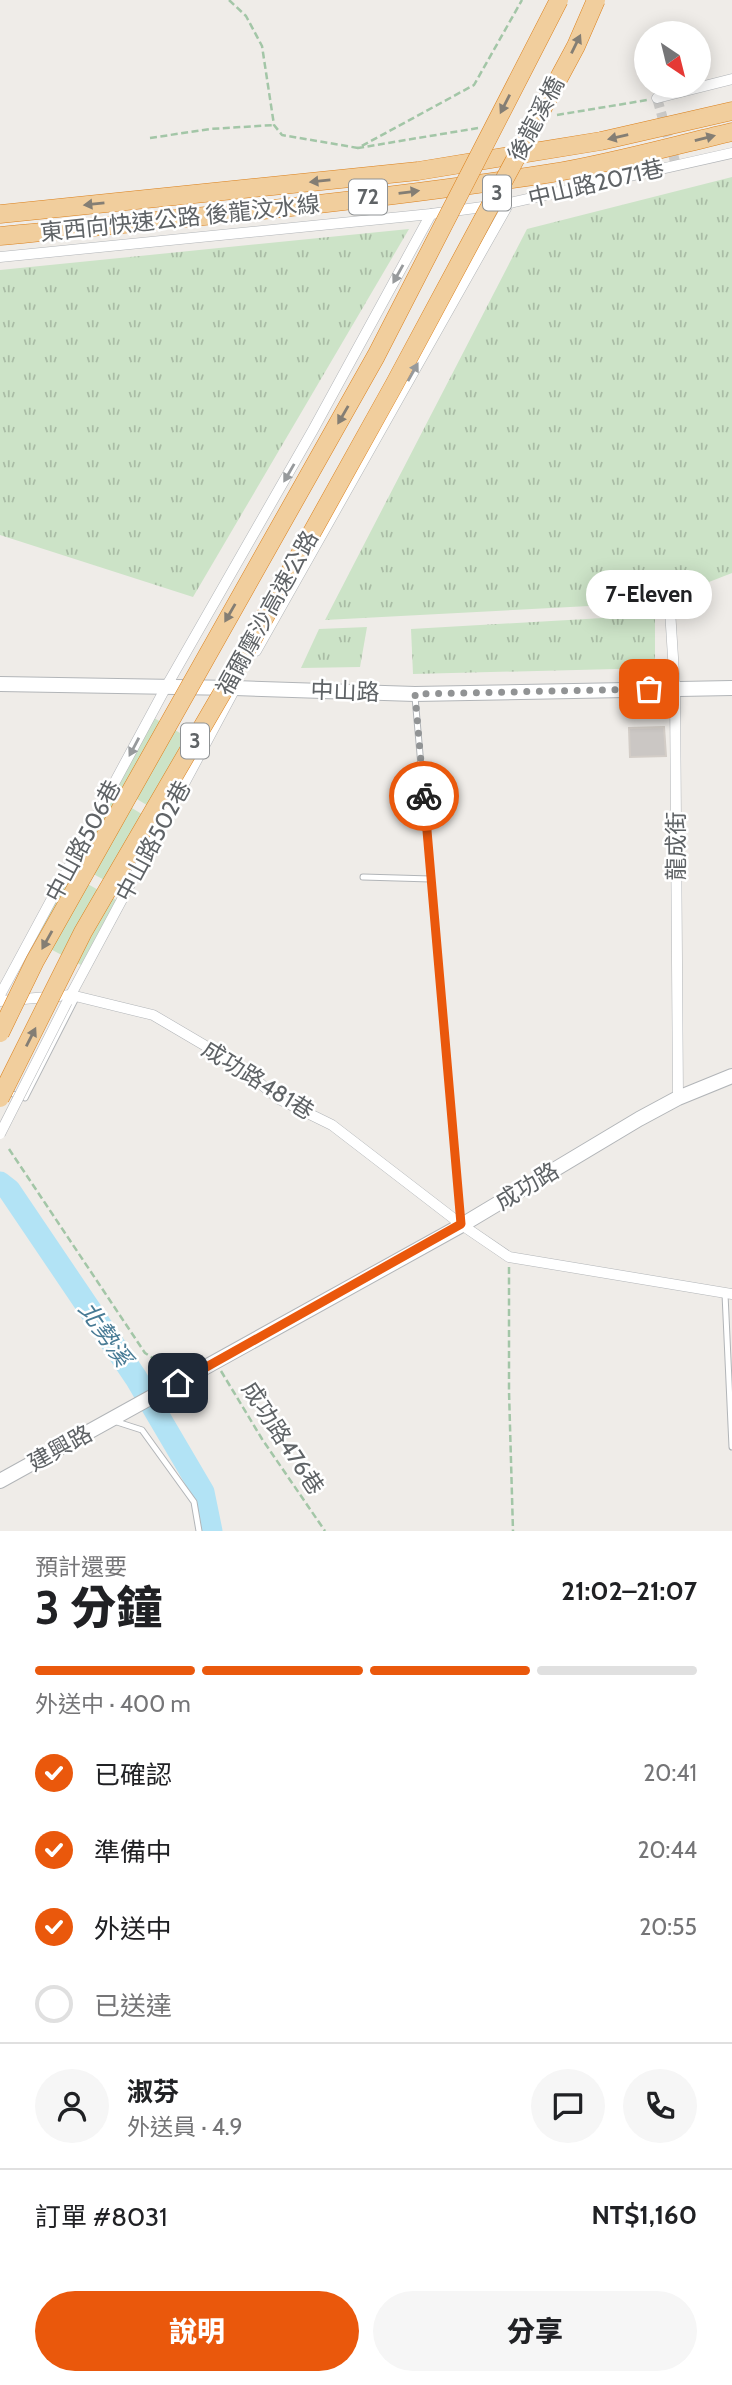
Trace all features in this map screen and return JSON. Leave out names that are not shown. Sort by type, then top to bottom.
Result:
[{"type":"highway","name":"後龍溪橋","points":[[376,356],[559,0]]},
{"type":"highway","name":"後龍溪橋","points":[[394,385],[576,46],[596,0]]},
{"type":"highway","name":"東西向快速公路 後龍汶水線","points":[[0,214],[418,171],[601,141],[732,111]]},
{"type":"highway","name":"東西向快速公路 後龍汶水線","points":[[0,236],[314,204],[540,175],[732,132]]},
{"type":"highway","name":"福爾摩沙高速公路","points":[[0,1033],[35,961],[376,356]]},
{"type":"highway","name":"福爾摩沙高速公路","points":[[0,1098],[83,932],[232,676],[394,385]]},
{"type":"street","points":[[711,84],[732,79]]},
{"type":"street","name":"中山路2071巷","points":[[0,257],[431,214],[509,203],[732,153]]},
{"type":"street","name":"中山路502巷","points":[[0,1134],[235,688],[509,203]]},
{"type":"street","name":"中山路506巷","points":[[0,995],[166,687],[313,430],[431,214]]},
{"type":"street","name":"龍成街","points":[[669,594],[675,689],[678,1098]]},
{"type":"street","name":"中山路","points":[[0,684],[415,694],[732,688]]},
{"type":"street","name":"成功路481巷","points":[[0,1001],[72,998],[153,1014],[238,1065],[279,1099],[332,1125],[461,1224],[509,1257]]},
{"type":"street","name":"成功路","points":[[181,1381],[461,1224],[678,1098],[732,1076]]},
{"type":"street","points":[[509,1257],[729,1294]]},
{"type":"street","name":"建興路","points":[[0,1481],[181,1381]]},
{"type":"lane","points":[[415,694],[461,1224]]},
{"type":"lane","points":[[363,877],[431,880]]},
{"type":"lane","points":[[0,1088],[25,1098],[72,998]]},
{"type":"lane","points":[[729,1294],[732,1447]]},
{"type":"lane","points":[[115,1418],[142,1430],[194,1502],[199,1531]]},
{"type":"path","points":[[229,0],[246,16],[262,46],[274,125],[282,135],[358,148],[481,127]]},
{"type":"path","points":[[358,148],[474,85],[522,0]]},
{"type":"path","points":[[548,116],[657,98]]},
{"type":"path","points":[[150,138],[210,129],[274,125]]},
{"type":"path","points":[[9,1149],[145,1353],[181,1381]]},
{"type":"path","points":[[509,1257],[513,1531]]},
{"type":"path","name":"成功路476巷","points":[[216,1363],[262,1439],[325,1531]]},
{"type":"green space","points":[[732,177],[732,573],[686,591],[685,601],[325,620],[527,229]]},
{"type":"green space","points":[[409,229],[193,597],[0,535],[0,270]]},
{"type":"green space","points":[[655,615],[655,668],[413,674],[411,629]]},
{"type":"green space","points":[[367,627],[360,667],[301,668],[319,629]]},
{"type":"green space","points":[[154,718],[201,745],[160,813],[117,787]]},
{"type":"green space","points":[[112,796],[155,822],[119,888],[75,864]]},
{"type":"green space","points":[[70,874],[116,900],[81,965],[33,940]]},
{"type":"building","points":[[664,727],[666,756],[630,757],[629,728]]},
{"type":"waterway","name":"北勢溪","points":[[0,1183],[9,1190],[136,1378],[203,1492],[211,1531]]},
{"type":"tunnel","points":[[657,98],[676,165]]},
{"type":"way so far","points":[[424,796],[415,694],[649,689]]},
{"type":"place","name":"7-Eleven","points":[[649,689]]},
{"type":"route","points":[[178,1383],[461,1224],[424,796]]}]
